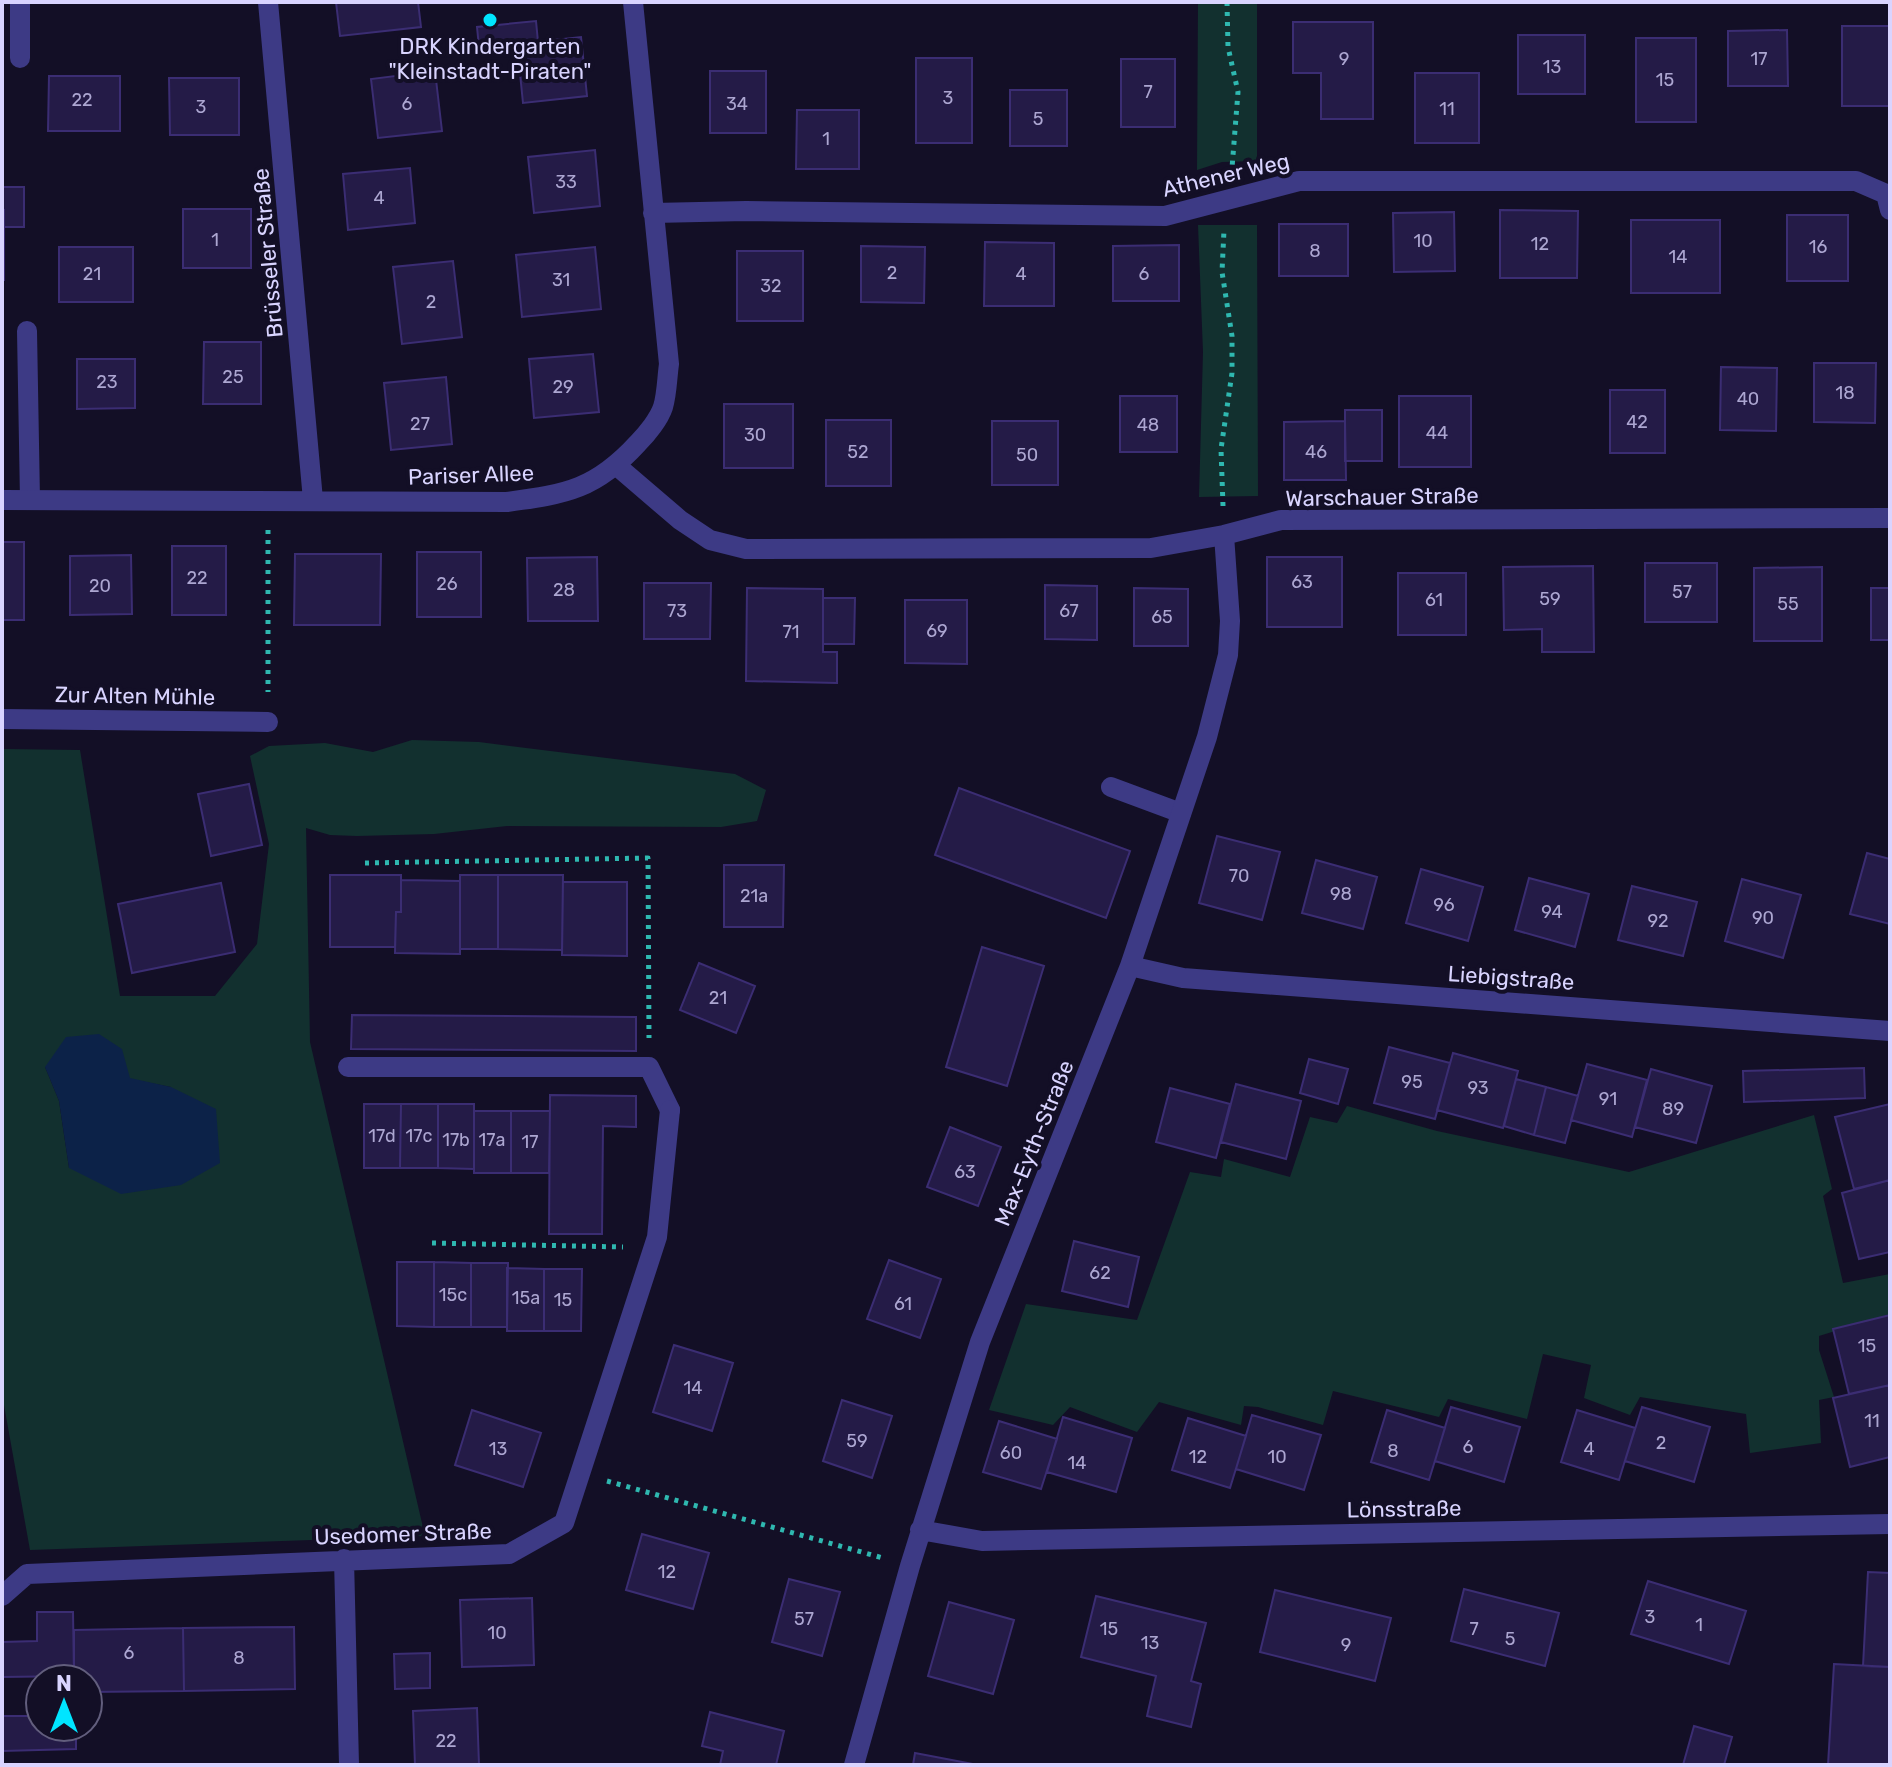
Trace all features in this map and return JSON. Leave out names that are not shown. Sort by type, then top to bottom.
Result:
[{"type":"street","points":[[20,2],[20,58]]},
{"type":"street","name":"Brüsseler Straße","points":[[268,2],[313,500]]},
{"type":"street","name":"Pariser Allee","points":[[2,500],[507,502],[552,496],[588,485],[617,466],[642,439],[662,409],[669,364],[633,2]]},
{"type":"street","name":"Athener Weg","points":[[653,213],[746,211],[1165,216],[1299,181],[1856,181],[1886,194],[1890,210]]},
{"type":"street","points":[[27,331],[30,500]]},
{"type":"street","name":"Warschauer Straße","points":[[617,466],[700,534],[710,540],[746,549],[1151,548],[1224,535],[1281,520],[1890,518]]},
{"type":"street","name":"Max-Eyth-Straße","points":[[854,1765],[920,1530],[980,1342],[1130,966],[1207,737],[1228,655],[1230,621],[1224,535]]},
{"type":"street","name":"Zur Alten Mühle","points":[[2,719],[268,722]]},
{"type":"street","points":[[1111,787],[1181,813]]},
{"type":"street","name":"Liebigstraße","points":[[1130,966],[1183,978],[1890,1031]]},
{"type":"street","points":[[348,1067],[649,1067]]},
{"type":"street","name":"Usedomer Straße","points":[[2,1596],[27,1574],[509,1554],[564,1523],[657,1237],[670,1110],[649,1067]]},
{"type":"street","name":"Lönsstraße","points":[[920,1530],[982,1541],[1890,1524]]},
{"type":"street","points":[[344,1559],[349,1765]]},
{"type":"path","points":[[1224,535],[1221,449],[1232,373],[1232,336],[1222,272],[1225,200],[1235,155],[1238,92],[1228,47],[1227,2]]},
{"type":"path","points":[[268,501],[268,722]]},
{"type":"path","points":[[365,863],[648,858],[649,1067]]},
{"type":"path","points":[[432,1243],[654,1247]]},
{"type":"path","points":[[579,1474],[910,1566]]},
{"type":"green space","points":[[1198,2],[1257,2],[1257,161],[1222,162],[1197,170]]},
{"type":"green space","points":[[1198,225],[1257,225],[1258,496],[1199,497],[1203,352]]},
{"type":"green space","points":[[412,740],[479,742],[735,774],[766,790],[757,821],[721,827],[507,826],[434,834],[357,836],[330,835],[306,828],[310,1042],[425,1536],[30,1550],[2,1394],[2,749],[80,750],[120,996],[215,996],[257,944],[269,844],[250,756],[269,746],[325,743],[373,752]],"holes":[[[45,1067],[171,1087],[69,1168],[59,1101]]]},
{"type":"green space","points":[[1347,1106],[1437,1131],[1629,1172],[1814,1115],[1832,1189],[1823,1196],[1843,1283],[1890,1274],[1890,1314],[1819,1336],[1819,1350],[1834,1397],[1819,1400],[1821,1443],[1750,1453],[1746,1414],[1640,1397],[1630,1415],[1584,1398],[1591,1365],[1543,1354],[1527,1419],[1448,1399],[1439,1417],[1333,1391],[1323,1425],[1244,1406],[1241,1425],[1159,1402],[1137,1432],[1070,1407],[1053,1425],[989,1410],[1026,1304],[1137,1320],[1190,1172],[1221,1177],[1224,1159],[1290,1177],[1310,1117],[1337,1123]]},
{"type":"water","points":[[99,1034],[122,1049],[130,1078],[171,1087],[216,1109],[220,1163],[181,1185],[121,1194],[69,1168],[59,1101],[45,1067],[66,1037]]},
{"type":"building","points":[[336,2],[418,2],[421,27],[340,36]]},
{"type":"building","points":[[536,21],[538,42],[479,47],[477,27]]},
{"type":"building","points":[[1293,22],[1373,22],[1373,119],[1321,119],[1321,73],[1293,73]]},
{"type":"building","points":[[1842,26],[1890,26],[1890,106],[1842,106]]},
{"type":"building","points":[[1787,30],[1788,86],[1728,86],[1728,31]]},
{"type":"building","points":[[1518,35],[1585,35],[1585,94],[1518,94]]},
{"type":"building","points":[[581,37],[587,96],[523,103],[517,44]]},
{"type":"building","points":[[1636,38],[1696,38],[1696,122],[1636,122]]},
{"type":"building","points":[[916,58],[972,58],[972,143],[916,143]]},
{"type":"building","points":[[1121,59],[1175,59],[1175,127],[1121,127]]},
{"type":"building","points":[[435,71],[442,131],[378,138],[371,79]]},
{"type":"building","points":[[710,71],[766,71],[766,133],[710,133]]},
{"type":"building","points":[[1415,73],[1479,73],[1479,143],[1415,143]]},
{"type":"building","points":[[49,76],[120,76],[120,131],[48,131]]},
{"type":"building","points":[[169,78],[239,78],[239,135],[170,135]]},
{"type":"building","points":[[1010,90],[1067,90],[1067,146],[1010,146]]},
{"type":"building","points":[[797,110],[859,110],[859,169],[796,169]]},
{"type":"building","points":[[595,150],[600,206],[534,213],[528,157]]},
{"type":"building","points":[[410,168],[415,223],[348,230],[343,174]]},
{"type":"building","points":[[2,187],[24,187],[24,227],[4,227]]},
{"type":"building","points":[[183,209],[251,209],[251,268],[183,268]]},
{"type":"building","points":[[4,210],[4,280],[2,280]]},
{"type":"building","points":[[1500,210],[1578,211],[1577,278],[1500,278]]},
{"type":"building","points":[[1454,212],[1455,271],[1394,272],[1393,213]]},
{"type":"building","points":[[1787,215],[1848,215],[1848,281],[1787,281]]},
{"type":"building","points":[[1631,220],[1720,220],[1720,293],[1631,293]]},
{"type":"building","points":[[1279,224],[1348,224],[1348,276],[1279,276]]},
{"type":"building","points":[[985,242],[1054,243],[1054,306],[984,306]]},
{"type":"building","points":[[1179,245],[1179,301],[1113,301],[1113,246]]},
{"type":"building","points":[[861,246],[925,247],[924,303],[861,302]]},
{"type":"building","points":[[59,247],[133,247],[133,302],[59,302]]},
{"type":"building","points":[[595,247],[601,309],[522,317],[516,255]]},
{"type":"building","points":[[737,251],[803,251],[803,321],[737,321]]},
{"type":"building","points":[[453,261],[462,337],[402,344],[393,267]]},
{"type":"building","points":[[204,342],[261,342],[261,404],[203,404]]},
{"type":"building","points":[[593,354],[599,412],[534,418],[529,359]]},
{"type":"building","points":[[77,359],[135,359],[135,408],[77,409]]},
{"type":"building","points":[[1814,363],[1876,363],[1875,423],[1814,422]]},
{"type":"building","points":[[1721,367],[1777,368],[1776,431],[1720,430]]},
{"type":"building","points":[[446,377],[452,444],[391,450],[384,383]]},
{"type":"building","points":[[1610,390],[1665,390],[1665,453],[1610,453]]},
{"type":"building","points":[[1120,396],[1177,396],[1177,452],[1120,452]]},
{"type":"building","points":[[1399,396],[1471,396],[1471,467],[1399,467]]},
{"type":"building","points":[[724,404],[793,404],[793,468],[724,468]]},
{"type":"building","points":[[1345,410],[1382,410],[1382,461],[1345,461]]},
{"type":"building","points":[[826,420],[891,420],[891,486],[826,486]]},
{"type":"building","points":[[992,421],[1058,421],[1058,485],[992,485]]},
{"type":"building","points":[[1345,421],[1346,480],[1284,480],[1284,422]]},
{"type":"building","points":[[2,542],[24,542],[24,620],[2,620]]},
{"type":"building","points":[[172,546],[226,546],[226,615],[172,615]]},
{"type":"building","points":[[417,552],[481,552],[481,617],[417,617]]},
{"type":"building","points":[[295,554],[381,554],[380,625],[294,625]]},
{"type":"building","points":[[131,555],[132,614],[70,615],[70,556]]},
{"type":"building","points":[[597,557],[598,621],[528,621],[527,558]]},
{"type":"building","points":[[1267,557],[1342,557],[1342,627],[1267,627]]},
{"type":"building","points":[[1645,563],[1717,563],[1717,622],[1645,622]]},
{"type":"building","points":[[1593,566],[1594,652],[1542,652],[1542,629],[1504,630],[1503,567]]},
{"type":"building","points":[[1822,567],[1822,641],[1754,641],[1754,568]]},
{"type":"building","points":[[1398,573],[1466,573],[1466,635],[1398,635]]},
{"type":"building","points":[[644,583],[711,583],[710,639],[644,639]]},
{"type":"building","points":[[1045,585],[1097,586],[1097,640],[1045,639]]},
{"type":"building","points":[[747,588],[823,589],[823,652],[837,652],[837,683],[746,681]]},
{"type":"building","points":[[1134,588],[1188,589],[1188,646],[1134,646]]},
{"type":"building","points":[[1871,588],[1890,588],[1890,640],[1871,640]]},
{"type":"building","points":[[823,598],[855,598],[854,644],[823,644]]},
{"type":"building","points":[[905,600],[967,600],[967,664],[905,663]]},
{"type":"building","points":[[249,784],[262,845],[211,856],[198,794]]},
{"type":"building","points":[[959,788],[1130,851],[1106,918],[935,855]]},
{"type":"building","points":[[1217,836],[1280,852],[1262,920],[1199,903]]},
{"type":"building","points":[[1867,853],[1890,859],[1890,924],[1850,914]]},
{"type":"building","points":[[1316,860],[1377,877],[1363,929],[1302,913]]},
{"type":"building","points":[[724,865],[784,865],[783,927],[724,927]]},
{"type":"building","points":[[1421,869],[1483,887],[1468,941],[1406,923]]},
{"type":"building","points":[[330,875],[401,875],[401,912],[396,912],[395,947],[330,947]]},
{"type":"building","points":[[460,875],[498,875],[498,949],[460,949]]},
{"type":"building","points":[[498,875],[563,875],[562,950],[498,949]]},
{"type":"building","points":[[1529,878],[1589,894],[1575,947],[1515,930]]},
{"type":"building","points":[[1742,879],[1801,895],[1783,958],[1725,941]]},
{"type":"building","points":[[401,880],[460,881],[460,954],[395,953],[396,912],[401,912]]},
{"type":"building","points":[[563,882],[627,882],[627,956],[562,955]]},
{"type":"building","points":[[221,883],[235,952],[132,973],[118,904]]},
{"type":"building","points":[[1632,886],[1697,902],[1683,956],[1618,940]]},
{"type":"building","points":[[982,947],[1044,966],[1007,1086],[946,1067]]},
{"type":"building","points":[[699,963],[755,986],[736,1033],[680,1010]]},
{"type":"building","points":[[352,1015],[636,1017],[636,1051],[351,1049]]},
{"type":"building","points":[[1389,1047],[1450,1063],[1435,1119],[1374,1103]]},
{"type":"building","points":[[1453,1053],[1518,1071],[1503,1128],[1437,1110]]},
{"type":"building","points":[[1309,1059],[1348,1069],[1338,1104],[1300,1093]]},
{"type":"building","points":[[1587,1064],[1647,1080],[1632,1137],[1571,1120]]},
{"type":"building","points":[[1864,1068],[1865,1098],[1744,1102],[1743,1071]]},
{"type":"building","points":[[1651,1069],[1712,1086],[1696,1143],[1635,1127]]},
{"type":"building","points":[[1516,1079],[1546,1087],[1534,1135],[1504,1126]]},
{"type":"building","points":[[1236,1084],[1301,1101],[1286,1159],[1221,1142]]},
{"type":"building","points":[[1546,1087],[1578,1096],[1565,1143],[1534,1135]]},
{"type":"building","points":[[1170,1088],[1230,1104],[1216,1158],[1156,1142]]},
{"type":"building","points":[[550,1095],[636,1096],[636,1127],[603,1126],[602,1234],[549,1234]]},
{"type":"building","points":[[364,1104],[401,1104],[400,1168],[364,1168]]},
{"type":"building","points":[[401,1104],[438,1104],[438,1168],[400,1168]]},
{"type":"building","points":[[438,1104],[474,1104],[474,1169],[438,1168]]},
{"type":"building","points":[[1890,1104],[1890,1180],[1854,1189],[1835,1117]]},
{"type":"building","points":[[474,1111],[511,1111],[511,1173],[474,1173]]},
{"type":"building","points":[[511,1111],[550,1111],[549,1173],[511,1173]]},
{"type":"building","points":[[950,1127],[1001,1147],[978,1206],[927,1187]]},
{"type":"building","points":[[1890,1180],[1890,1252],[1859,1259],[1842,1193]]},
{"type":"building","points":[[1074,1241],[1139,1257],[1128,1307],[1062,1291]]},
{"type":"building","points":[[889,1260],[941,1279],[920,1338],[867,1319]]},
{"type":"building","points":[[397,1262],[434,1262],[434,1327],[397,1326]]},
{"type":"building","points":[[434,1262],[471,1263],[471,1327],[434,1327]]},
{"type":"building","points":[[471,1263],[508,1263],[507,1327],[471,1327]]},
{"type":"building","points":[[507,1268],[544,1269],[544,1331],[507,1331]]},
{"type":"building","points":[[544,1269],[582,1269],[581,1331],[544,1331]]},
{"type":"building","points":[[1890,1315],[1890,1385],[1849,1394],[1833,1329]]},
{"type":"building","points":[[674,1345],[733,1363],[712,1431],[653,1412]]},
{"type":"building","points":[[1890,1385],[1890,1457],[1850,1467],[1833,1398]]},
{"type":"building","points":[[842,1400],[892,1416],[872,1478],[823,1461]]},
{"type":"building","points":[[1451,1407],[1520,1427],[1504,1482],[1435,1461]]},
{"type":"building","points":[[1642,1407],[1710,1427],[1694,1482],[1625,1461]]},
{"type":"building","points":[[472,1410],[541,1433],[523,1487],[455,1465]]},
{"type":"building","points":[[1387,1410],[1445,1428],[1429,1480],[1371,1462]]},
{"type":"building","points":[[1577,1410],[1635,1428],[1619,1480],[1561,1462]]},
{"type":"building","points":[[1252,1415],[1321,1435],[1304,1490],[1236,1469]]},
{"type":"building","points":[[1063,1417],[1132,1438],[1116,1492],[1047,1472]]},
{"type":"building","points":[[1188,1418],[1246,1436],[1230,1488],[1172,1470]]},
{"type":"building","points":[[999,1421],[1057,1439],[1041,1489],[983,1472]]},
{"type":"building","points":[[642,1534],[709,1553],[693,1609],[626,1590]]},
{"type":"building","points":[[1868,1572],[1890,1573],[1890,1667],[1863,1666]]},
{"type":"building","points":[[789,1579],[840,1592],[822,1656],[772,1642]]},
{"type":"building","points":[[1648,1581],[1746,1611],[1729,1664],[1631,1634]]},
{"type":"building","points":[[1464,1589],[1559,1613],[1545,1666],[1451,1641]]},
{"type":"building","points":[[1275,1590],[1391,1618],[1375,1681],[1260,1652]]},
{"type":"building","points":[[1096,1596],[1206,1623],[1191,1681],[1201,1684],[1191,1727],[1147,1716],[1156,1676],[1081,1657]]},
{"type":"building","points":[[532,1598],[534,1665],[462,1667],[460,1600]]},
{"type":"building","points":[[949,1602],[1014,1620],[993,1694],[928,1676]]},
{"type":"building","points":[[37,1612],[73,1612],[74,1663],[24,1663],[24,1677],[2,1677],[2,1642],[37,1641]]},
{"type":"building","points":[[294,1627],[295,1689],[184,1691],[183,1628]]},
{"type":"building","points":[[183,1628],[184,1691],[104,1692],[104,1663],[74,1663],[74,1630]]},
{"type":"building","points":[[430,1653],[430,1688],[395,1689],[394,1654]]},
{"type":"building","points":[[1834,1664],[1890,1667],[1890,1765],[1828,1765]]},
{"type":"building","points":[[477,1708],[479,1765],[415,1765],[413,1711]]},
{"type":"building","points":[[710,1712],[784,1731],[776,1765],[720,1765],[723,1751],[702,1746]]},
{"type":"building","points":[[2,1716],[24,1716],[24,1743],[76,1743],[76,1749],[2,1751]]},
{"type":"building","points":[[1694,1726],[1732,1737],[1724,1765],[1683,1765]]},
{"type":"building","points":[[915,1753],[978,1765],[913,1765]]},
{"type":"place","name":"DRK Kindergarten \"Kleinstadt-Piraten\"","points":[[490,20]]}]
